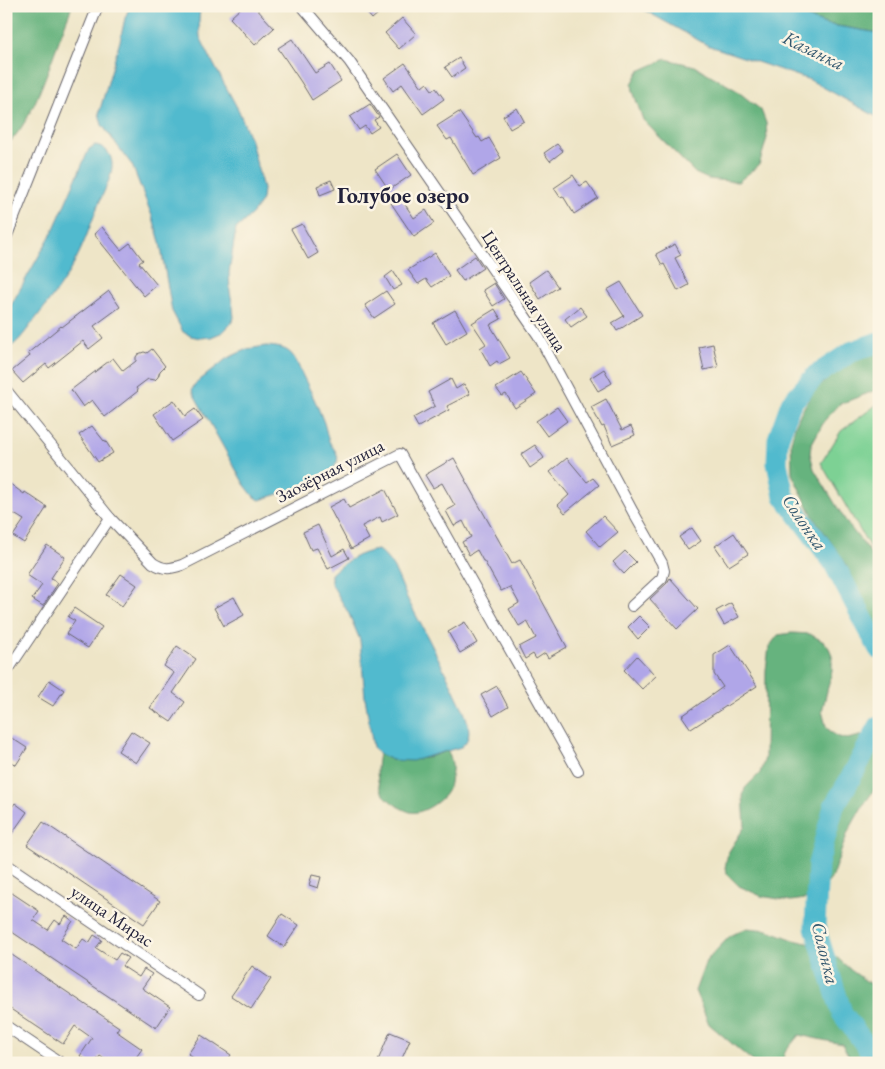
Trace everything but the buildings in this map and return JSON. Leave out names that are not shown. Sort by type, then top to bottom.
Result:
[{"type":"street","points":[[6,238],[98,6]]},
{"type":"street","name":"Центральная улица","points":[[302,6],[349,61],[538,335],[662,563],[664,571],[662,578],[632,606]]},
{"type":"street","name":"Заозёрная улица","points":[[6,390],[110,518],[152,563],[161,568],[174,568],[191,560],[400,454],[578,771]]},
{"type":"street","points":[[6,673],[110,518]]},
{"type":"street","name":"улица Мирас","points":[[6,864],[199,995]]},
{"type":"street","points":[[6,1026],[62,1063]]},
{"type":"green space","points":[[6,6],[72,6],[32,110],[14,138],[6,146]]},
{"type":"green space","points":[[781,6],[879,6],[879,33],[825,24]]},
{"type":"green space","points":[[666,59],[695,66],[736,90],[761,110],[766,123],[767,138],[759,165],[738,182],[708,179],[695,173],[643,120],[632,84],[639,71]]},
{"type":"green space","points":[[879,351],[879,389],[840,404],[825,420],[811,445],[810,453],[814,469],[847,523],[879,564],[879,648],[868,612],[845,562],[813,516],[792,474],[791,442],[801,412],[814,391],[844,365]]},
{"type":"green space","points":[[879,403],[879,563],[821,463],[841,431]]},
{"type":"green space","points":[[792,633],[810,634],[824,642],[832,655],[832,671],[822,711],[826,726],[832,733],[847,739],[878,732],[879,730],[879,783],[862,807],[848,832],[831,879],[820,892],[805,899],[791,901],[761,896],[739,886],[728,875],[725,868],[728,853],[745,826],[743,796],[745,788],[760,773],[765,758],[766,670],[769,647],[778,635]]},
{"type":"green space","points":[[447,751],[452,767],[449,786],[442,798],[432,806],[420,811],[410,812],[395,804],[382,793],[377,777],[379,754],[392,760],[426,758]]},
{"type":"green space","points":[[747,928],[768,930],[794,940],[825,947],[852,971],[879,990],[879,1063],[853,1063],[842,1044],[799,1035],[785,1052],[782,1063],[755,1063],[709,1024],[695,991],[706,961],[730,936]]},
{"type":"water","points":[[130,6],[199,6],[200,37],[239,111],[251,141],[263,189],[260,203],[253,213],[236,229],[229,273],[234,318],[223,332],[211,337],[200,338],[183,332],[172,311],[160,242],[154,221],[132,165],[102,125],[99,113]]},
{"type":"water","name":"Казанка","points":[[637,6],[781,6],[825,24],[879,33],[879,118],[810,80],[707,45]]},
{"type":"water","points":[[95,145],[102,147],[108,152],[112,167],[109,180],[81,248],[70,271],[50,301],[21,338],[6,349],[6,314],[53,231],[89,149]]},
{"type":"water","points":[[266,346],[277,347],[291,353],[317,404],[329,441],[337,453],[338,459],[333,469],[325,475],[291,490],[260,500],[254,497],[244,484],[192,391],[194,385],[226,359],[247,349]]},
{"type":"water","points":[[378,550],[394,568],[463,709],[469,734],[468,739],[461,747],[412,761],[392,760],[379,754],[373,747],[365,697],[360,640],[349,614],[331,583],[331,574],[353,558]]},
{"type":"waterway","name":"Солонка","points":[[879,342],[851,352],[816,375],[791,403],[778,439],[777,463],[784,496],[833,562],[879,649]]},
{"type":"waterway","name":"Солонка","points":[[879,726],[834,806],[818,864],[815,927],[842,1013],[873,1055],[879,1060]]},
{"type":"district","name":"Голубое озеро","points":[[403,195]]}]
